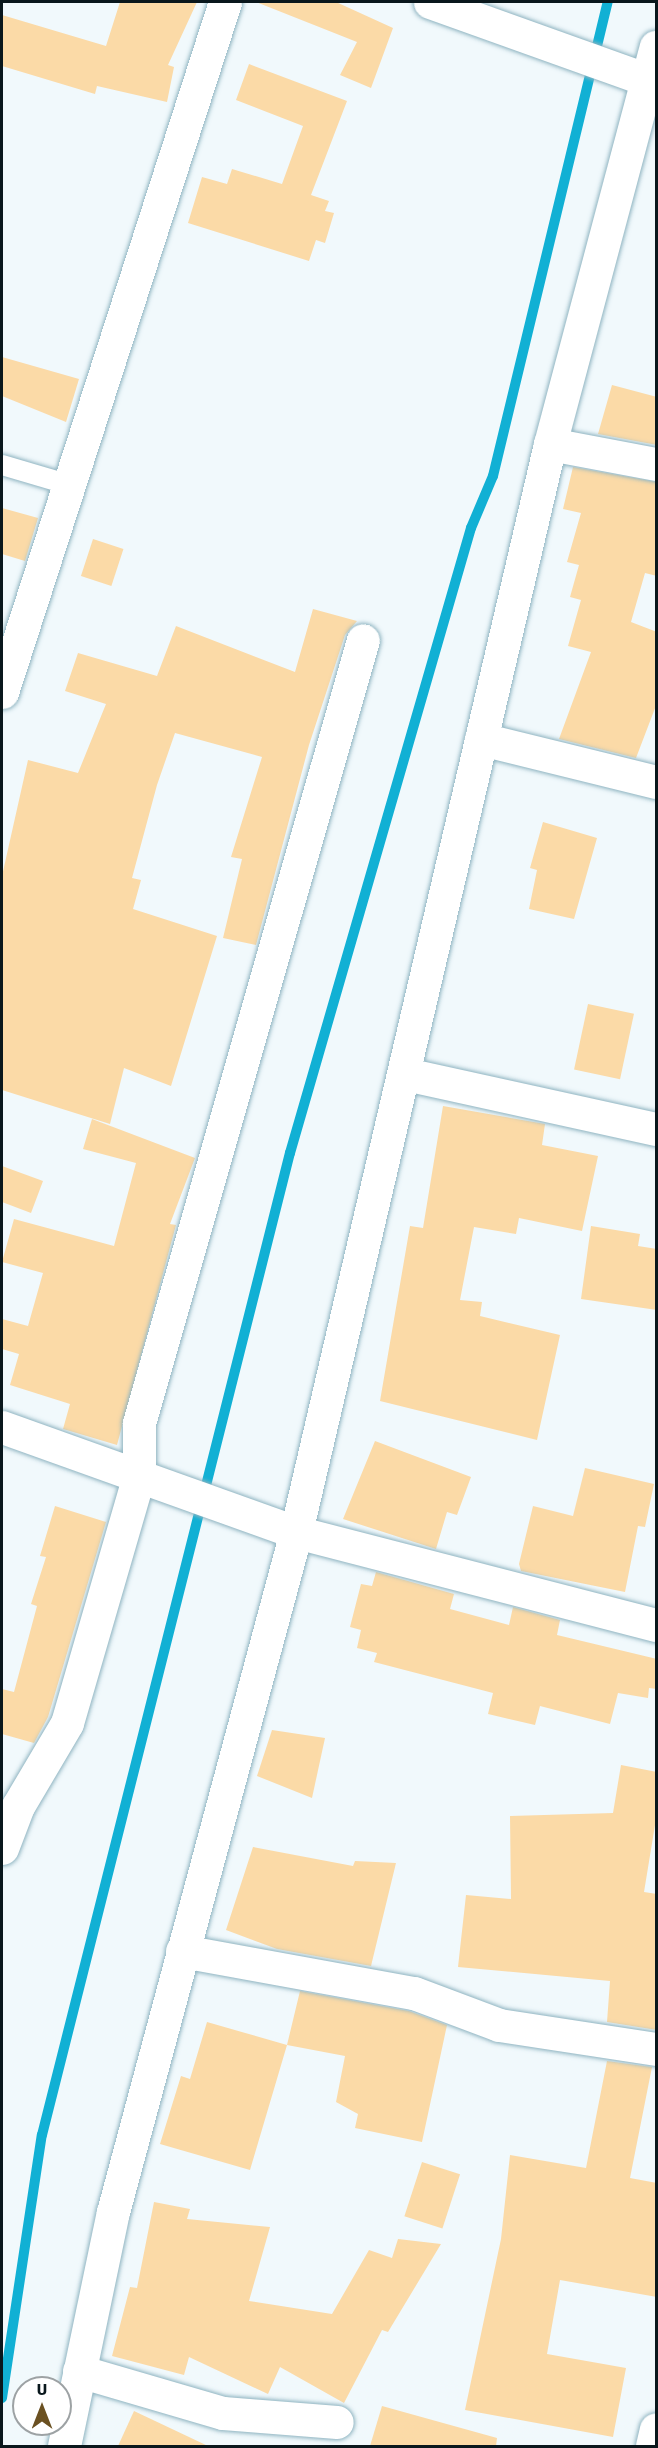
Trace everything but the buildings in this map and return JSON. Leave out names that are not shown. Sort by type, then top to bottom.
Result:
[{"type":"street","points":[[2,692],[225,2]]},
{"type":"street","points":[[430,2],[652,82]]},
{"type":"street","points":[[63,2446],[112,2212],[296,1532],[405,1074],[480,739],[550,444],[652,82],[657,46]]},
{"type":"street","points":[[550,444],[657,464]]},
{"type":"street","points":[[2,1848],[18,1806],[67,1723],[139,1475],[140,1423],[363,640]]},
{"type":"street","points":[[480,739],[657,782]]},
{"type":"street","points":[[405,1074],[657,1129]]},
{"type":"street","points":[[2,1427],[172,1485],[296,1532],[657,1625]]},
{"type":"street","points":[[182,1951],[414,1993],[499,2025],[657,2049]]},
{"type":"street","points":[[79,2371],[223,2413],[338,2422]]},
{"type":"street","points":[[652,2446],[657,2429]]},
{"type":"lane","points":[[2,465],[70,485]]},
{"type":"waterway","points":[[2,2398],[42,2135],[290,1153],[471,528],[493,476],[608,2]]}]
